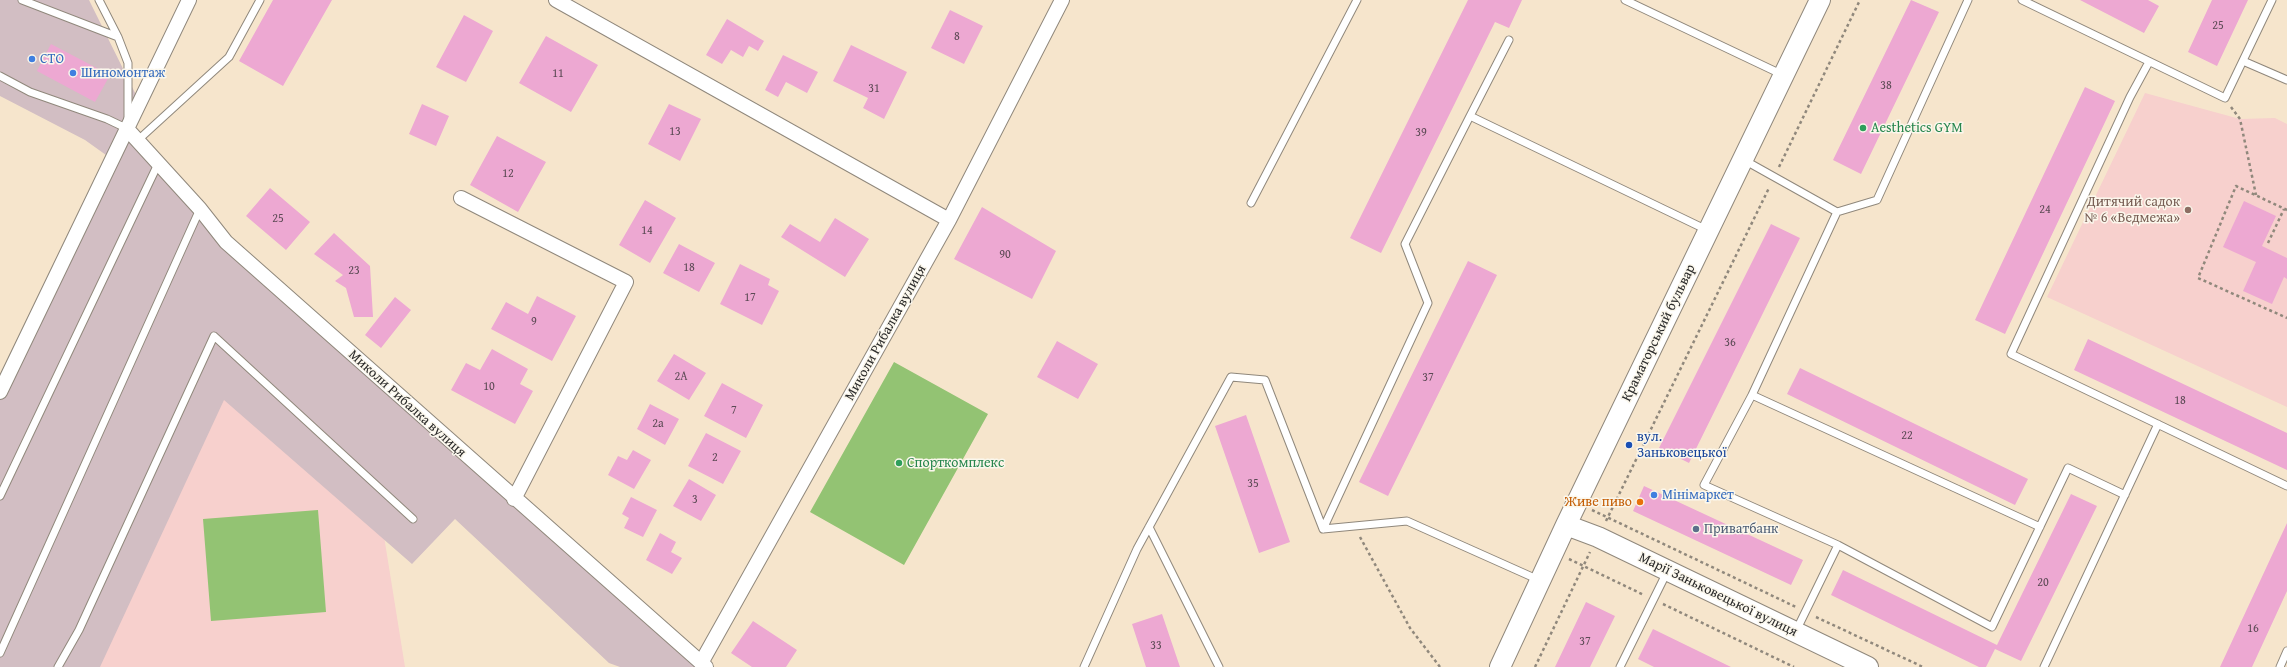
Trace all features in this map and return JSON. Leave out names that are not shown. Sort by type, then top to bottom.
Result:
[{"type":"street","points":[[0,392],[132,136],[189,0]]},
{"type":"street","points":[[556,0],[949,220]]},
{"type":"street","name":"Миколи Рибалка вулиця","points":[[132,136],[200,209],[226,242],[514,499],[704,665],[949,220],[1061,0]]},
{"type":"street","name":"Краматорський бульвар","points":[[1500,667],[1566,525],[1820,0]]},
{"type":"street","points":[[461,198],[626,282],[514,499]]},
{"type":"street","name":"Марії Заньковецької вулиця","points":[[1566,525],[1598,537],[1868,667]]},
{"type":"lane","points":[[22,0],[118,38]]},
{"type":"lane","points":[[99,0],[118,38],[128,63],[132,136]]},
{"type":"lane","points":[[132,136],[230,57],[260,0]]},
{"type":"lane","points":[[1251,203],[1357,0]]},
{"type":"lane","points":[[1625,0],[1784,75]]},
{"type":"lane","points":[[1743,159],[1837,212],[1877,200],[1968,0]]},
{"type":"lane","points":[[2022,0],[2225,98],[2272,0]]},
{"type":"lane","points":[[1323,529],[1428,303],[1405,244],[1509,40]]},
{"type":"lane","points":[[2243,61],[2287,80]]},
{"type":"lane","points":[[2149,62],[2130,97],[2011,354],[2287,486]]},
{"type":"lane","points":[[0,76],[30,92],[108,119],[132,136]]},
{"type":"lane","points":[[1470,116],[1709,231]]},
{"type":"lane","points":[[0,496],[158,164]]},
{"type":"lane","points":[[0,653],[200,209]]},
{"type":"lane","points":[[1837,212],[1752,394],[1704,485],[1838,545],[1992,627],[2068,468],[2125,495]]},
{"type":"lane","points":[[58,667],[79,630],[214,336],[413,519]]},
{"type":"lane","points":[[1084,667],[1137,549],[1231,377],[1265,380],[1323,529]]},
{"type":"lane","points":[[1752,394],[2040,527]]},
{"type":"lane","points":[[2044,667],[2158,424]]},
{"type":"lane","points":[[1323,529],[1407,520],[1541,581]]},
{"type":"lane","points":[[1149,527],[1219,667]]},
{"type":"lane","points":[[1796,632],[1838,545]]},
{"type":"lane","points":[[1620,667],[1667,571]]},
{"type":"lane","points":[[2280,667],[2287,651]]},
{"type":"path","points":[[1535,667],[1860,0]]},
{"type":"path","points":[[2225,98],[2240,119],[2256,196]]},
{"type":"path","points":[[2268,243],[2286,209],[2236,186],[2198,278],[2287,318]]},
{"type":"path","points":[[1577,503],[1923,667]]},
{"type":"path","points":[[1354,526],[1410,628],[1440,667]]},
{"type":"path","points":[[1554,552],[1794,667]]},
{"type":"shaded area","points":[[0,0],[89,0],[140,103],[128,131],[226,242],[701,663],[694,667],[620,667],[609,663],[455,519],[412,564],[224,400],[100,667],[0,667],[0,392],[113,160],[85,140],[0,96]]},
{"type":"shaded area","name":"Дитячий садок № 6 «Ведмежа»","points":[[2145,93],[2240,119],[2275,118],[2287,124],[2287,407],[2047,297]]},
{"type":"shaded area","points":[[223,390],[383,530],[405,667],[64,667]]},
{"type":"green space","name":"Спорткомплекс","points":[[894,362],[988,414],[904,565],[810,512]]},
{"type":"green space","points":[[318,510],[326,612],[211,621],[203,519]]},
{"type":"building","points":[[273,0],[332,0],[283,86],[239,61]]},
{"type":"building","points":[[1468,0],[1522,0],[1509,28],[1495,22],[1381,253],[1350,238]]},
{"type":"building","points":[[1911,0],[1939,12],[1861,174],[1833,160]]},
{"type":"building","points":[[2080,0],[2148,0],[2159,6],[2144,33]]},
{"type":"building","points":[[2212,0],[2248,0],[2217,66],[2188,52]]},
{"type":"building","points":[[950,10],[983,26],[964,64],[931,48]]},
{"type":"building","points":[[464,15],[493,31],[466,82],[436,67]]},
{"type":"building","points":[[727,19],[764,41],[758,51],[749,46],[743,57],[731,50],[722,64],[706,55]]},
{"type":"building","points":[[546,36],[598,65],[571,112],[519,83]]},
{"type":"building","name":"Шиномонтаж","points":[[51,44],[110,75],[95,102],[37,71]]},
{"type":"building","points":[[851,45],[907,72],[884,119],[863,108],[868,98],[833,81]]},
{"type":"building","points":[[783,55],[818,72],[807,93],[786,82],[778,97],[765,90]]},
{"type":"building","points":[[2085,87],[2115,101],[2005,334],[1975,320]]},
{"type":"building","points":[[422,104],[449,116],[436,146],[409,134]]},
{"type":"building","points":[[669,104],[701,119],[680,161],[648,144]]},
{"type":"building","points":[[497,136],[546,162],[518,212],[470,185]]},
{"type":"building","points":[[270,188],[310,222],[286,250],[246,216]]},
{"type":"building","points":[[645,200],[676,218],[650,263],[619,245]]},
{"type":"building","points":[[2244,201],[2276,216],[2262,246],[2287,258],[2287,279],[2284,277],[2272,304],[2243,291],[2256,262],[2223,247]]},
{"type":"building","points":[[982,207],[1056,251],[1032,299],[954,259]]},
{"type":"building","points":[[835,218],[869,239],[845,277],[781,237],[790,224],[820,242]]},
{"type":"building","points":[[1771,224],[1800,238],[1689,463],[1659,448]]},
{"type":"building","points":[[334,233],[370,266],[373,317],[354,317],[346,288],[335,281],[343,275],[314,254]]},
{"type":"building","points":[[679,244],[715,263],[699,292],[663,273]]},
{"type":"building","points":[[1468,261],[1497,275],[1388,496],[1359,482]]},
{"type":"building","points":[[740,264],[770,279],[768,285],[779,291],[762,325],[720,304]]},
{"type":"building","points":[[537,296],[576,316],[552,361],[491,329],[506,302],[528,314]]},
{"type":"building","points":[[395,297],[411,310],[381,348],[365,335]]},
{"type":"building","points":[[2088,339],[2287,433],[2287,470],[2074,370]]},
{"type":"building","points":[[1057,341],[1098,364],[1078,399],[1037,377]]},
{"type":"building","points":[[492,349],[528,369],[520,384],[533,391],[515,424],[451,390],[466,363],[480,370]]},
{"type":"building","points":[[674,354],[706,373],[689,400],[657,381]]},
{"type":"building","points":[[1800,368],[2028,479],[2015,505],[1787,394]]},
{"type":"building","points":[[722,383],[763,405],[746,438],[704,416]]},
{"type":"building","points":[[650,404],[679,419],[665,445],[637,429]]},
{"type":"building","points":[[1246,415],[1290,542],[1259,553],[1215,426]]},
{"type":"building","points":[[706,433],[741,451],[723,484],[688,466]]},
{"type":"building","points":[[633,450],[651,460],[634,489],[608,475],[618,456],[627,460]]},
{"type":"building","points":[[689,479],[716,495],[701,521],[673,506]]},
{"type":"building","points":[[1644,486],[1803,560],[1791,585],[1633,511]]},
{"type":"building","points":[[2071,494],[2097,506],[2021,661],[1995,649],[1986,667],[1979,667],[1831,595],[1843,570],[1997,645]]},
{"type":"building","points":[[631,497],[657,510],[643,537],[624,528],[629,518],[622,514]]},
{"type":"building","points":[[2287,523],[2287,591],[2252,667],[2220,667]]},
{"type":"building","points":[[660,533],[676,542],[671,552],[682,558],[672,574],[646,560]]},
{"type":"building","points":[[1586,602],[1615,616],[1590,667],[1555,667]]},
{"type":"building","points":[[1162,614],[1180,667],[1146,667],[1132,624]]},
{"type":"building","points":[[753,621],[797,650],[786,667],[752,667],[731,653]]},
{"type":"building","points":[[1653,629],[1731,667],[1654,667],[1638,659]]},
{"type":"place","name":"СТО","points":[[32,59]]},
{"type":"place","name":"Шиномонтаж","points":[[73,73]]},
{"type":"place","name":"Aesthetics GYM","points":[[1863,128]]},
{"type":"place","name":"Дитячий садок № 6 «Ведмежа»","points":[[2188,210]]},
{"type":"place","name":"вул. Заньковецької","points":[[1629,445]]},
{"type":"place","name":"Спорткомплекс","points":[[899,463]]},
{"type":"place","name":"Мінімаркет","points":[[1654,495]]},
{"type":"place","name":"Живе пиво","points":[[1640,502]]},
{"type":"place","name":"Приватбанк","points":[[1696,529]]}]
